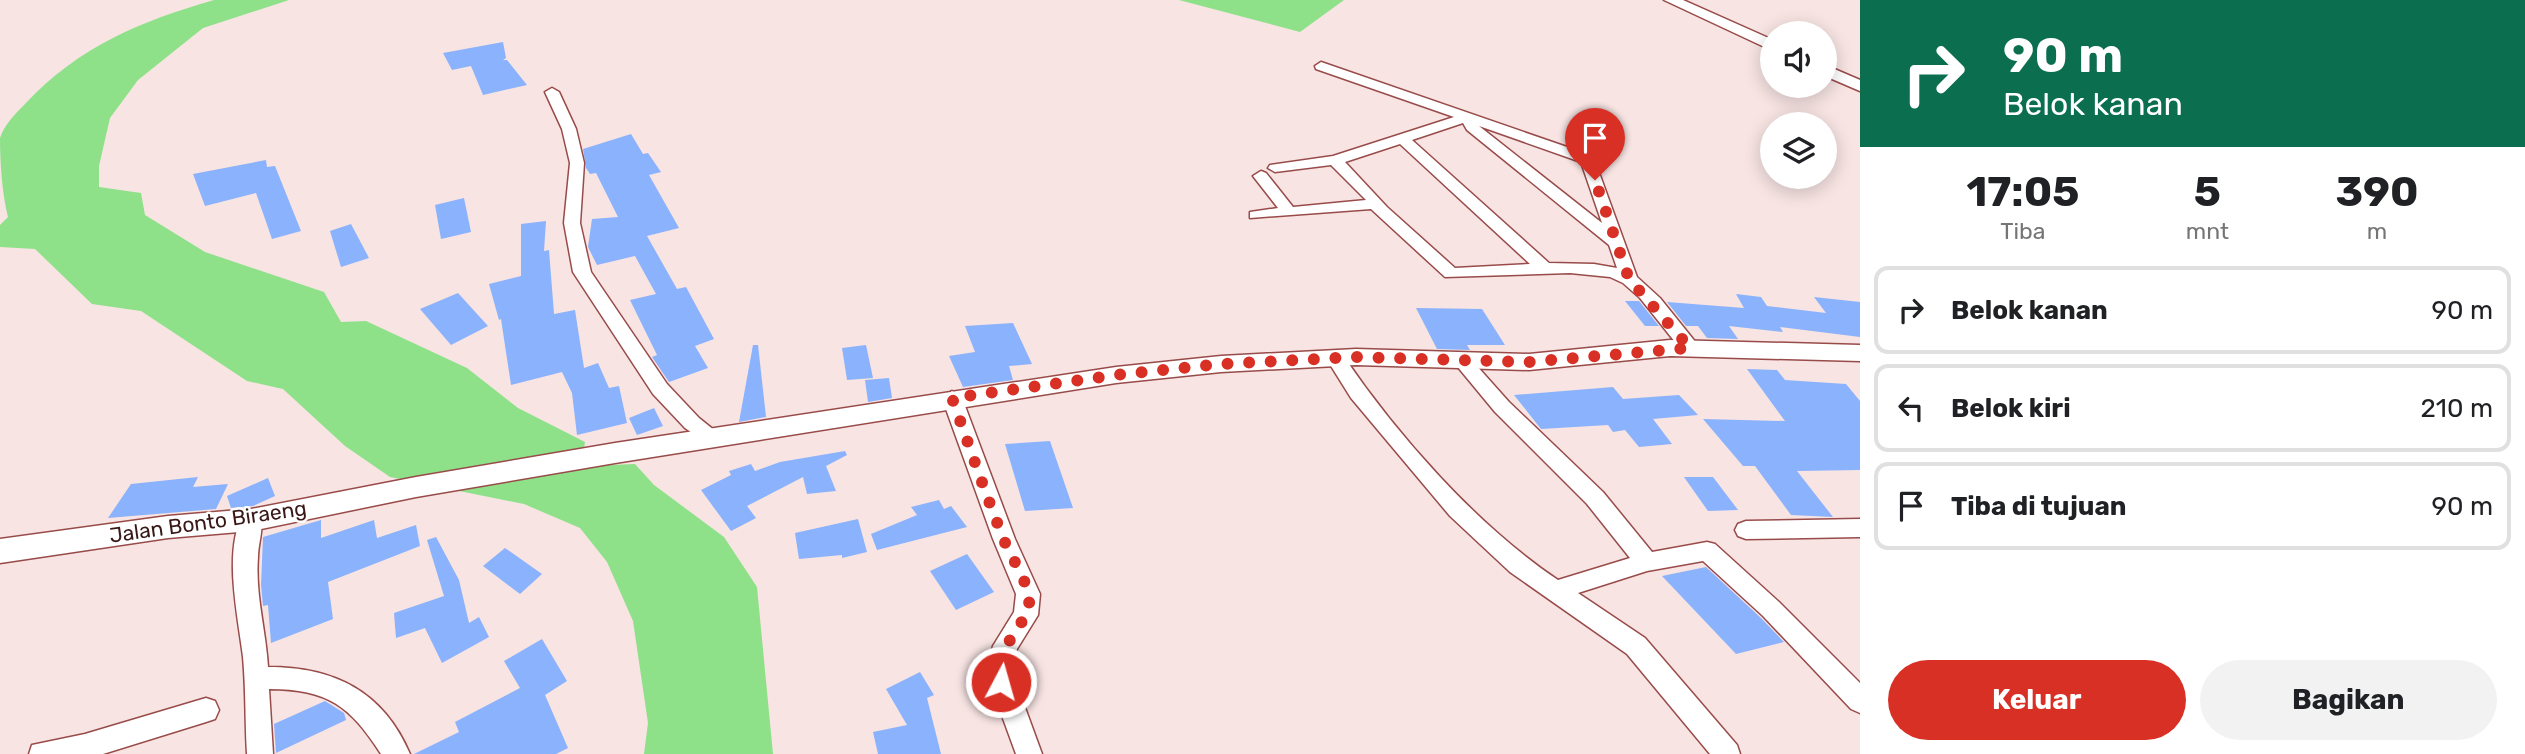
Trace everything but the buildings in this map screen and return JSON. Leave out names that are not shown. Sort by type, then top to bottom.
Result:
[{"type":"street","points":[[1671,0],[1760,40]]},
{"type":"street","points":[[1321,66],[1588,159],[1629,279],[1690,348]]},
{"type":"street","points":[[1837,75],[1860,86]]},
{"type":"street","points":[[552,92],[569,129],[577,163],[572,223],[582,272],[660,389],[692,423],[715,438]]},
{"type":"street","points":[[1289,212],[1268,172],[1335,160],[1467,117]]},
{"type":"street","points":[[1467,117],[1472,127],[1616,243]]},
{"type":"street","points":[[1402,138],[1546,269]]},
{"type":"street","points":[[1335,160],[1449,272],[1546,269],[1615,272],[1629,279]]},
{"type":"street","points":[[1256,215],[1364,204],[1380,206]]},
{"type":"street","name":"Jalan Bonto Biraeng","points":[[0,551],[168,527],[251,520],[416,487],[615,453],[952,398],[1116,375],[1335,358],[1529,362],[1690,348],[1860,354]]},
{"type":"street","points":[[1335,358],[1358,393],[1458,510],[1518,565],[1636,646],[1727,754]]},
{"type":"street","points":[[1461,360],[1502,407],[1595,498],[1647,562]]},
{"type":"street","points":[[952,398],[1003,539],[1028,594],[1026,615],[1010,636],[999,672],[1029,754]]},
{"type":"street","points":[[251,520],[246,558],[247,613],[256,678],[260,754]]},
{"type":"street","points":[[1746,530],[1860,528]]},
{"type":"street","points":[[1554,591],[1647,562],[1704,551],[1713,555],[1771,609],[1860,701]]},
{"type":"street","points":[[256,678],[288,678],[338,687],[362,708],[397,754]]},
{"type":"street","points":[[42,754],[85,747],[206,710]]},
{"type":"shaded area","points":[[214,0],[289,0],[203,28],[138,80],[110,118],[99,166],[99,187],[141,193],[145,215],[205,252],[324,292],[341,322],[366,321],[467,368],[518,408],[585,442],[583,455],[588,466],[635,464],[654,485],[724,537],[757,587],[773,754],[644,754],[648,723],[633,621],[607,562],[580,528],[524,504],[390,477],[345,446],[283,389],[247,381],[141,311],[92,304],[35,249],[0,247],[0,225],[8,217],[0,138],[14,115],[45,84],[112,38],[161,17]]},
{"type":"shaded area","points":[[1179,0],[1344,0],[1300,32]]},
{"type":"route","points":[[1001,682],[999,672],[1002,655],[1010,636],[1026,615],[1029,599],[1003,539],[952,398],[1116,375],[1221,364],[1356,357],[1529,362],[1690,348],[1629,279],[1595,180]]}]
